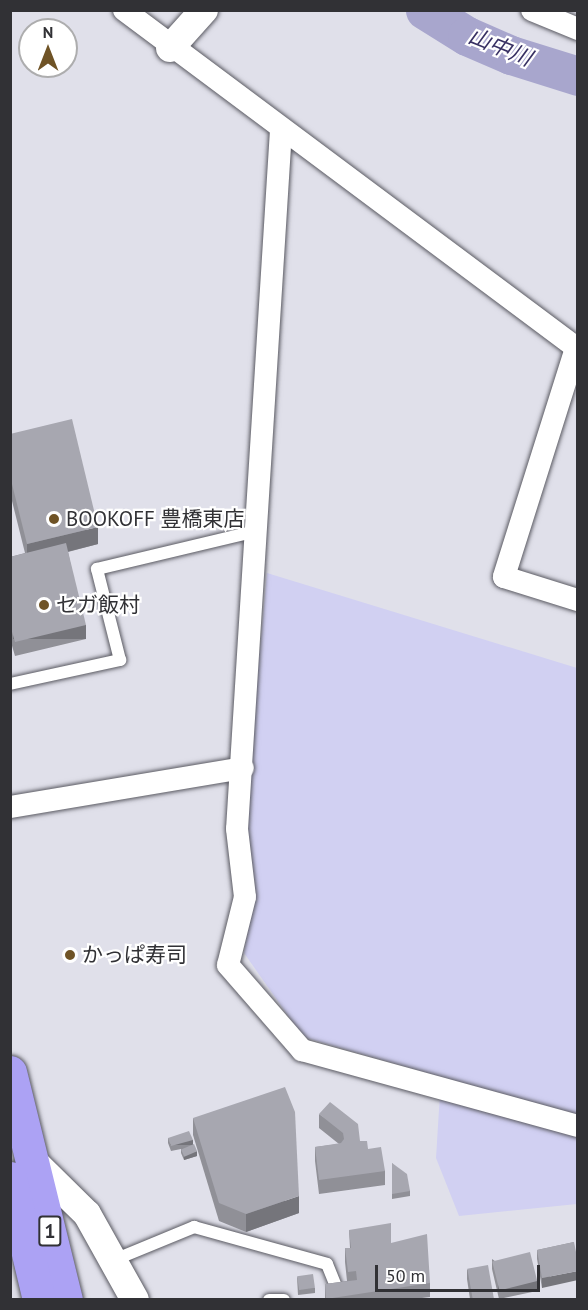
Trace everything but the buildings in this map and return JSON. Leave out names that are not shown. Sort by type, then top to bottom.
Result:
[{"type":"highway","name":"1","points":[[10,1072],[39,1299]]},
{"type":"highway","name":"1","points":[[22,1170],[66,1299]]},
{"type":"street","points":[[124,10],[170,48],[577,348],[504,577],[578,600]]},
{"type":"street","points":[[170,48],[204,10]]},
{"type":"street","points":[[532,10],[578,29]]},
{"type":"street","points":[[281,130],[243,768],[237,829],[245,897],[228,965],[302,1050],[578,1126]]},
{"type":"street","points":[[10,807],[243,768]]},
{"type":"street","points":[[22,1170],[87,1214],[135,1299]]},
{"type":"lane","points":[[10,684],[120,660],[97,569],[257,531]]},
{"type":"lane","points":[[114,1260],[194,1227],[327,1264],[340,1296]]},
{"type":"lane","points":[[269,1299],[284,1299]]},
{"type":"shaded area","points":[[267,573],[577,668],[577,1204],[459,1216],[436,1158],[441,1077],[303,1037],[244,953],[255,888],[244,824]]},
{"type":"waterway","name":"山中川","points":[[425,10],[467,36],[511,55],[578,76]]},
{"type":"place","name":"BOOKOFF 豊橋東店","points":[[54,519]]},
{"type":"place","name":"セガ飯村","points":[[44,605]]},
{"type":"place","name":"かっぱ寿司","points":[[70,955]]}]
